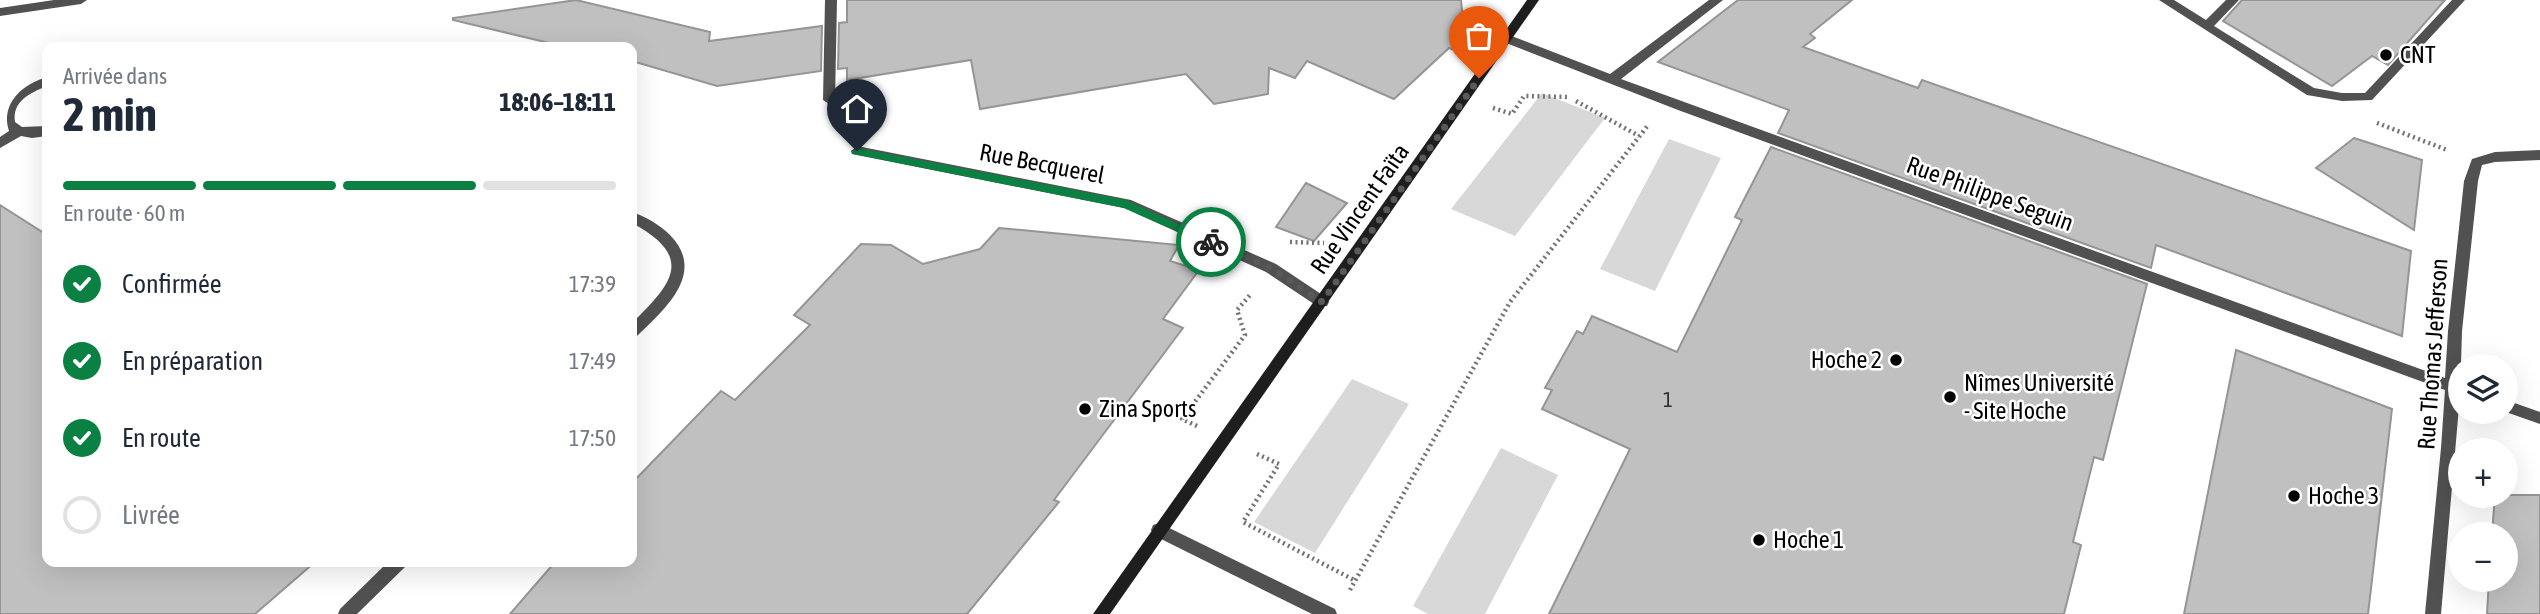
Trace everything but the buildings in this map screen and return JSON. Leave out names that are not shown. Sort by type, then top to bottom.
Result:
[{"type":"main road","name":"Rue Vincent Faïta","points":[[1101,614],[1533,0]]},
{"type":"street","points":[[0,12],[81,0]]},
{"type":"street","points":[[829,100],[831,0]]},
{"type":"street","points":[[1611,80],[1717,0]]},
{"type":"street","points":[[2165,0],[2311,92],[2342,97],[2368,97],[2459,0]]},
{"type":"street","points":[[2208,25],[2233,0]]},
{"type":"street","name":"Rue Philippe Seguin","points":[[1505,38],[1665,101],[2448,384]]},
{"type":"street","points":[[42,83],[6,103],[4,120],[8,128],[16,133],[28,135],[42,132]]},
{"type":"street","points":[[0,143],[16,133]]},
{"type":"street","name":"Rue Becquerel","points":[[857,151],[1126,204],[1271,268],[1322,302]]},
{"type":"street","name":"Rue Thomas Jefferson","points":[[2455,354],[2455,331],[2471,181],[2477,162],[2495,157],[2540,155]]},
{"type":"street","points":[[637,220],[661,234],[674,247],[680,261],[677,282],[637,327]]},
{"type":"street","points":[[2518,410],[2540,418]]},
{"type":"street","name":"Rue Thomas Jefferson","points":[[2433,614],[2452,424]]},
{"type":"street","points":[[1159,530],[1329,614]]},
{"type":"street","points":[[346,614],[394,567]]},
{"type":"path","points":[[1489,107],[1512,114],[1524,96],[1568,96],[1639,136]]},
{"type":"path","points":[[1349,591],[1510,302],[1665,101]]},
{"type":"path","points":[[2400,133],[2429,143]]},
{"type":"path","points":[[1203,429],[1181,419],[1245,335],[1237,310],[1258,285]]},
{"type":"path","points":[[1257,454],[1279,464],[1243,522],[1356,581]]},
{"type":"shaded area","points":[[1542,93],[1605,118],[1515,236],[1451,209]]},
{"type":"shaded area","points":[[1669,139],[1721,158],[1655,291],[1600,269]]},
{"type":"shaded area","points":[[1352,379],[1409,404],[1315,553],[1254,522]]},
{"type":"shaded area","points":[[1501,448],[1558,475],[1485,614],[1428,614],[1413,606]]},
{"type":"way so far","points":[[1211,242],[1271,268],[1322,302],[1479,78]]},
{"type":"place","name":"CNT","points":[[2386,55]]},
{"type":"place","name":"Hoche 2","points":[[1896,360]]},
{"type":"place","name":"Nîmes Université - Site Hoche","points":[[1950,397]]},
{"type":"place","name":"Zina Sports","points":[[1085,409]]},
{"type":"place","name":"Hoche 3","points":[[2294,496]]},
{"type":"place","name":"Hoche 1","points":[[1759,540]]},
{"type":"route","points":[[857,151],[1126,204],[1211,242]]}]
